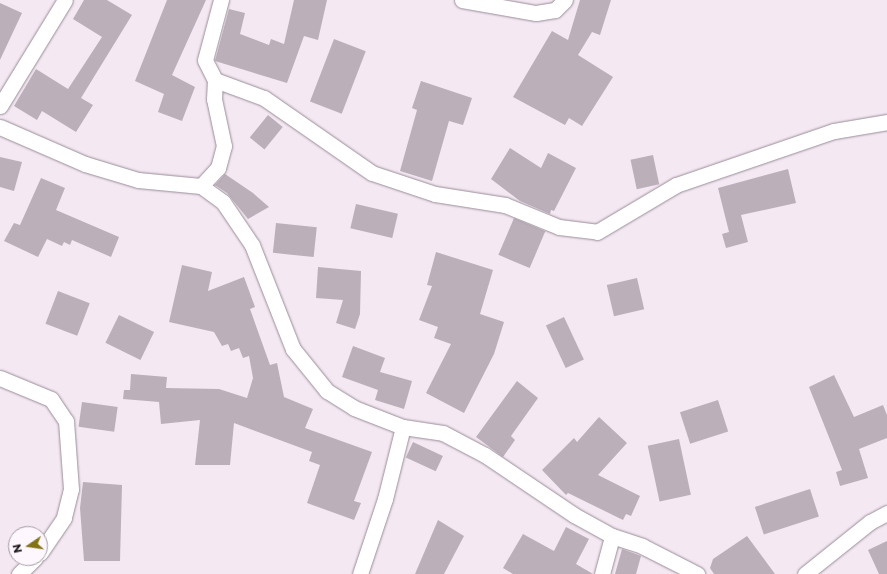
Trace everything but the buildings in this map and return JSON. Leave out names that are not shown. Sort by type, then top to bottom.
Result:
[{"type":"street","points":[[0,106],[5,88],[66,0]]},
{"type":"street","points":[[201,186],[218,168],[224,146],[214,99],[216,80],[205,60],[221,0]]},
{"type":"street","points":[[462,0],[536,13],[555,10],[565,0]]},
{"type":"street","points":[[216,80],[264,98],[372,173],[435,194],[505,205],[559,227],[597,232],[676,185],[834,132],[887,122]]},
{"type":"street","points":[[0,127],[85,164],[138,180],[201,186],[223,202],[252,245],[294,349],[307,369],[327,391],[354,408],[403,427],[443,434],[485,455],[574,515],[612,536],[642,546],[697,574]]},
{"type":"street","points":[[0,378],[51,399],[66,421],[71,489],[64,518],[48,541]]},
{"type":"street","points":[[360,574],[385,499],[403,427]]},
{"type":"street","points":[[805,574],[870,522],[887,513]]},
{"type":"street","points":[[602,574],[612,536]]},
{"type":"street","points":[[19,574],[27,566]]}]
